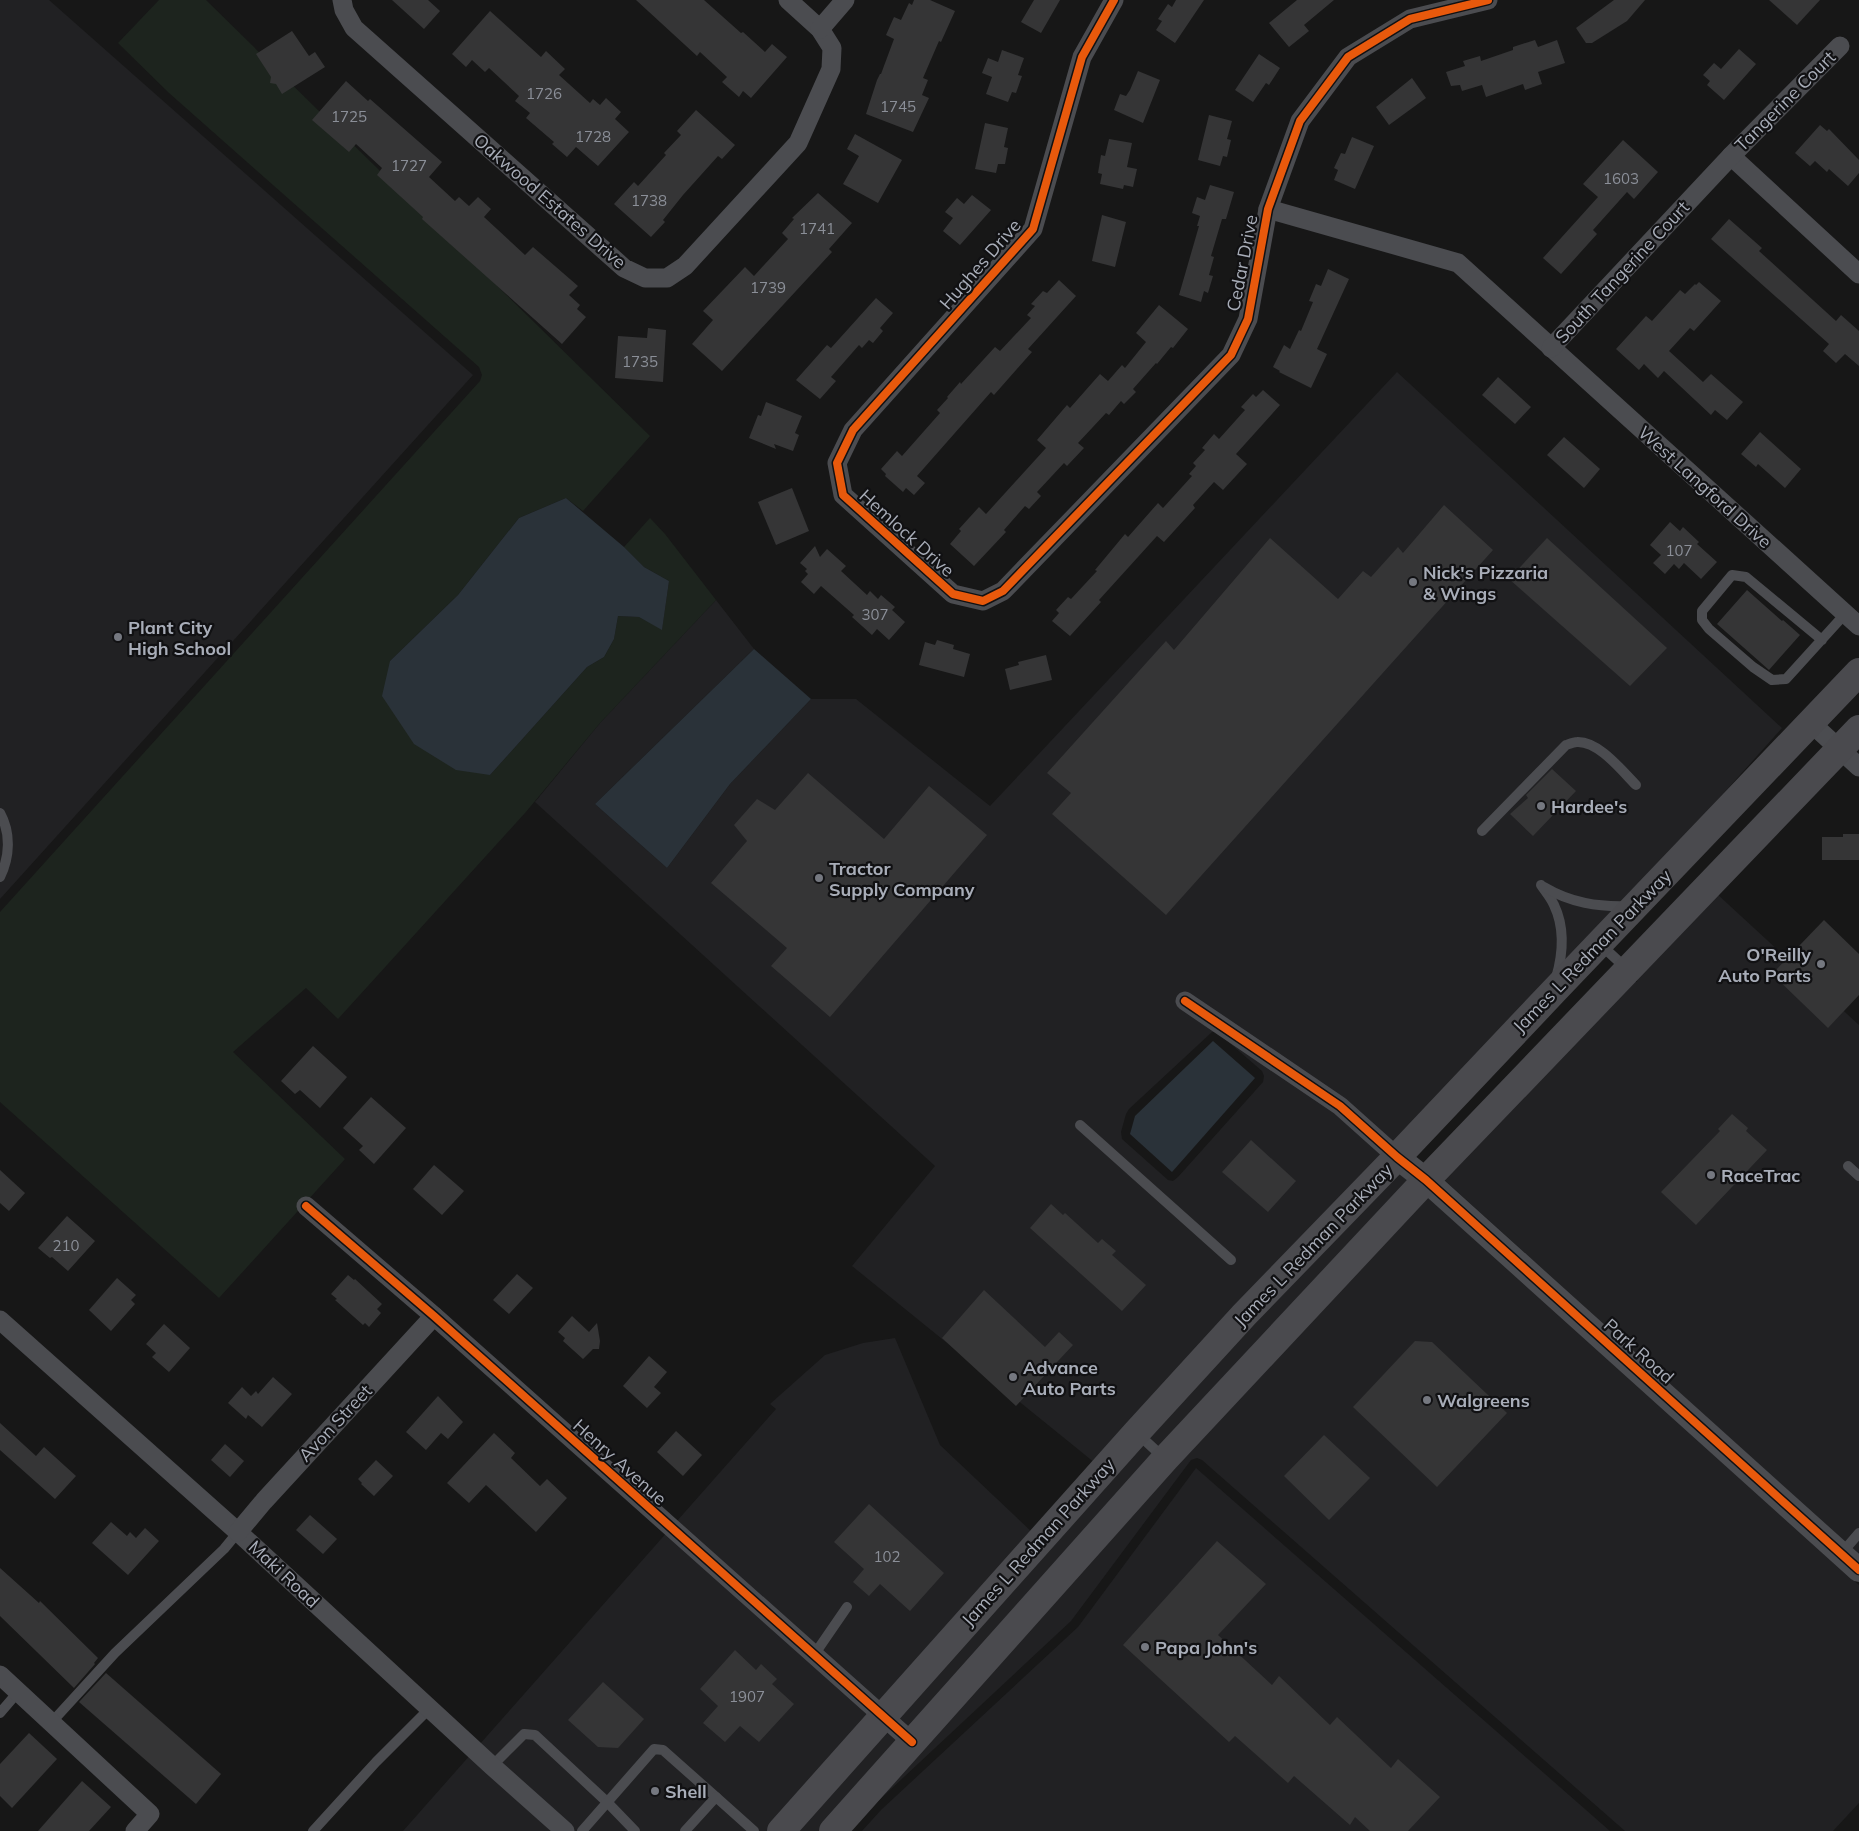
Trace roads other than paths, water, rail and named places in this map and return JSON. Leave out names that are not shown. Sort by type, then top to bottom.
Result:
[{"type":"main road","name":"James L Redman Parkway","points":[[781,1831],[1136,1432],[1244,1316],[1859,672]]},
{"type":"main road","name":"James L Redman Parkway","points":[[833,1831],[1165,1459],[1426,1180],[1706,890],[1849,758],[1859,729]]},
{"type":"main road","points":[[1706,890],[1736,834],[1771,796],[1776,780],[1773,762]]},
{"type":"main road","points":[[1628,970],[1632,948],[1640,924],[1688,875],[1733,804]]},
{"type":"main road","points":[[1426,1180],[1434,1150],[1452,1121],[1580,986],[1596,947]]},
{"type":"street","name":"Oakwood Estates Drive","points":[[342,0],[344,10],[354,28],[624,268],[644,278],[667,278],[685,266],[798,143],[831,69],[832,48],[820,29],[788,0]]},
{"type":"street","points":[[820,29],[845,0]]},
{"type":"street","name":"Hughes Drive","points":[[837,463],[853,430],[1033,229],[1082,57],[1114,0]]},
{"type":"street","name":"Cedar Drive","points":[[983,601],[1003,591],[1231,355],[1248,319],[1268,209],[1300,121],[1348,57],[1410,19],[1488,0]]},
{"type":"street","name":"Tangerine Court","points":[[1731,156],[1840,46]]},
{"type":"street","points":[[1731,156],[1859,274]]},
{"type":"street","name":"South Tangerine Court","points":[[1268,209],[1458,263],[1551,348],[1731,156]]},
{"type":"street","name":"West Langford Drive","points":[[1551,348],[1852,620]]},
{"type":"street","name":"Hemlock Drive","points":[[837,463],[842,495],[953,594],[983,601]]},
{"type":"street","points":[[1810,722],[1849,758]]},
{"type":"street","points":[[1185,1001],[1340,1106],[1397,1157]]},
{"type":"street","name":"Park Road","points":[[1397,1157],[1426,1180],[1859,1570]]},
{"type":"street","name":"Henry Avenue","points":[[306,1206],[434,1316],[912,1742]]},
{"type":"street","name":"Avon Street","points":[[238,1532],[264,1501],[434,1316]]},
{"type":"street","name":"Maki Road","points":[[0,1320],[238,1532],[429,1709],[565,1831]]},
{"type":"street","points":[[0,1675],[150,1814],[135,1831]]},
{"type":"lane","points":[[1822,640],[1746,577],[1732,575],[1702,611],[1702,620],[1710,629],[1753,667],[1772,680],[1786,679],[1822,640],[1852,620]]},
{"type":"lane","points":[[1482,831],[1566,745],[1578,742],[1590,745],[1603,752],[1636,785]]},
{"type":"lane","points":[[0,813],[6,824],[8,851],[0,876]]},
{"type":"lane","points":[[1553,992],[1562,957],[1561,928],[1554,904],[1541,885],[1554,893],[1580,903],[1606,907],[1635,906]]},
{"type":"lane","points":[[1596,947],[1628,970]]},
{"type":"lane","points":[[1080,1125],[1231,1260]]},
{"type":"lane","points":[[1848,1166],[1859,1176]]},
{"type":"lane","points":[[1136,1432],[1165,1459]]},
{"type":"lane","points":[[51,1723],[115,1653],[224,1549],[238,1532]]},
{"type":"lane","points":[[1841,1554],[1859,1534]]},
{"type":"lane","points":[[814,1655],[847,1607]]},
{"type":"lane","points":[[0,1713],[18,1692]]},
{"type":"lane","points":[[313,1831],[376,1762],[429,1709]]},
{"type":"lane","points":[[492,1766],[524,1734],[535,1735],[607,1802],[635,1831]]},
{"type":"lane","points":[[582,1831],[654,1749],[663,1750],[754,1831]]},
{"type":"lane","points":[[686,1831],[716,1797]]},
{"type":"place","name":"Nick's Pizzaria & Wings","points":[[1413,582]]},
{"type":"place","name":"Plant City High School","points":[[118,637]]},
{"type":"place","name":"Hardee's","points":[[1541,806]]},
{"type":"place","name":"Tractor Supply Company","points":[[819,878]]},
{"type":"place","name":"O'Reilly Auto Parts","points":[[1821,964]]},
{"type":"place","name":"RaceTrac","points":[[1711,1175]]},
{"type":"place","name":"Advance Auto Parts","points":[[1013,1377]]},
{"type":"place","name":"Walgreens","points":[[1427,1400]]},
{"type":"place","name":"Papa John's","points":[[1145,1647]]},
{"type":"place","name":"Shell","points":[[655,1791]]}]
